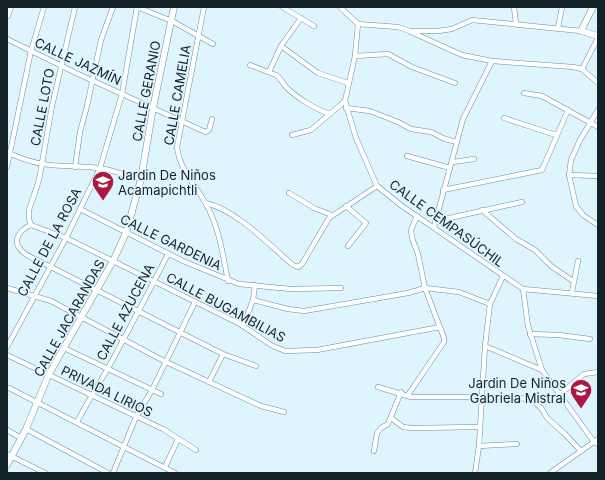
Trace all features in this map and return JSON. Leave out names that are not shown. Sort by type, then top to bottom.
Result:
[{"type":"street","points":[[8,16],[11,7]]},
{"type":"street","points":[[7,167],[10,145],[31,51],[44,7]]},
{"type":"street","name":"CALLE LOTO","points":[[42,165],[52,106],[75,7]]},
{"type":"street","points":[[137,7],[199,34],[213,44]]},
{"type":"street","name":"CALLE DE LA ROSA","points":[[7,347],[33,296],[66,238],[100,168],[122,94],[137,7]]},
{"type":"street","name":"CALLE GERANIO","points":[[141,179],[153,108],[174,7]]},
{"type":"street","name":"CALLE CAMELIA","points":[[204,7],[177,147],[178,159],[182,168],[206,203],[222,246],[228,281]]},
{"type":"street","points":[[282,7],[314,26]]},
{"type":"street","points":[[514,7],[516,24]]},
{"type":"street","points":[[558,28],[562,7]]},
{"type":"street","points":[[581,31],[593,7]]},
{"type":"street","points":[[75,167],[80,132],[101,40],[111,8]]},
{"type":"street","points":[[344,8],[358,24],[398,27],[462,55],[492,61],[572,67],[582,70],[598,83]]},
{"type":"street","points":[[269,72],[281,46],[301,18]]},
{"type":"street","points":[[410,31],[452,29],[472,20],[581,31],[598,37],[582,70]]},
{"type":"street","name":"CALLE CEMPASÚCHIL","points":[[358,24],[355,56],[345,101],[356,138],[377,186],[389,197],[523,290],[553,293],[572,292],[598,296]]},
{"type":"street","name":"CALLE JAZMÍN","points":[[7,39],[61,66],[206,132],[209,130],[212,119]]},
{"type":"street","points":[[281,46],[318,73],[348,83]]},
{"type":"street","points":[[355,56],[388,54],[412,66],[455,83]]},
{"type":"street","points":[[434,227],[463,118],[492,61]]},
{"type":"street","points":[[250,65],[280,77],[286,88],[306,102],[330,114]]},
{"type":"street","points":[[524,93],[542,96],[598,126]]},
{"type":"street","points":[[292,135],[311,130],[345,101]]},
{"type":"street","points":[[346,108],[370,111],[398,122],[410,129],[431,132],[445,139],[457,142]]},
{"type":"street","points":[[443,190],[542,170],[568,110]]},
{"type":"street","points":[[598,110],[580,140],[571,160],[569,175],[576,206],[583,215],[598,226]]},
{"type":"street","points":[[504,118],[556,135]]},
{"type":"street","points":[[10,153],[32,163],[42,165],[100,168],[141,179]]},
{"type":"street","points":[[407,156],[450,168]]},
{"type":"street","points":[[452,162],[474,159]]},
{"type":"street","points":[[42,165],[30,210],[29,219],[34,225],[24,228],[20,232],[17,243],[20,250],[50,268],[139,311],[179,333],[223,354],[256,366]]},
{"type":"street","points":[[569,175],[598,176]]},
{"type":"street","name":"CALLE JACARANDAS","points":[[7,465],[9,455],[26,429],[49,374],[97,290],[126,233],[141,179]]},
{"type":"street","points":[[206,203],[219,206],[237,218],[293,265],[298,266],[302,264],[332,215],[377,186]]},
{"type":"street","points":[[290,193],[314,208],[332,215]]},
{"type":"street","points":[[436,221],[522,202]]},
{"type":"street","points":[[346,206],[366,223],[348,246]]},
{"type":"street","name":"CALLE GARDENIA","points":[[80,209],[168,254],[228,281],[239,284],[291,289],[341,288]]},
{"type":"street","points":[[482,210],[516,239],[535,250],[552,266],[571,278],[573,281]]},
{"type":"street","points":[[408,395],[444,342],[440,327],[425,288],[411,230],[417,216]]},
{"type":"street","name":"CALLE BUGAMBILIAS","points":[[34,225],[113,260],[243,326],[271,345],[285,350],[300,352],[317,350],[440,327]]},
{"type":"street","name":"CALLE AZUCENA","points":[[77,422],[124,339],[168,254]]},
{"type":"street","points":[[572,292],[578,261]]},
{"type":"street","points":[[475,473],[479,446],[485,346],[490,304],[503,276]]},
{"type":"street","points":[[243,326],[252,300],[255,285]]},
{"type":"street","points":[[7,288],[51,301],[80,318],[124,339],[164,361],[261,406],[284,412]]},
{"type":"street","points":[[252,300],[288,309],[304,311],[408,293],[425,288],[459,292],[490,304]]},
{"type":"street","points":[[523,290],[525,314],[542,370],[559,395],[597,441],[550,473]]},
{"type":"street","points":[[113,473],[125,447],[136,417],[152,390],[164,361],[195,302]]},
{"type":"street","points":[[530,334],[559,335],[590,339]]},
{"type":"street","points":[[485,346],[542,370]]},
{"type":"street","points":[[64,348],[108,367],[161,394]]},
{"type":"street","points":[[209,382],[223,354]]},
{"type":"street","name":"PRIVADA LIRIOS","points":[[7,355],[163,429],[196,450]]},
{"type":"street","points":[[559,395],[584,374],[598,372]]},
{"type":"street","points":[[378,387],[408,395],[514,397],[533,400],[542,409],[547,418],[581,451]]},
{"type":"street","points":[[8,388],[175,473]]},
{"type":"street","points":[[374,451],[377,433],[381,428],[388,424],[401,392]]},
{"type":"street","points":[[391,418],[403,427],[412,428],[480,427]]},
{"type":"street","points":[[26,429],[108,473]]},
{"type":"street","points":[[7,430],[21,438]]},
{"type":"street","points":[[166,468],[178,439]]},
{"type":"street","points":[[479,446],[517,444]]},
{"type":"street","points":[[9,455],[44,473]]},
{"type":"place","name":"Jardin De Niños Acamapichtli","points":[[103,202]]},
{"type":"place","name":"Jardin De Niños Gabriela Mistral","points":[[581,410]]}]
